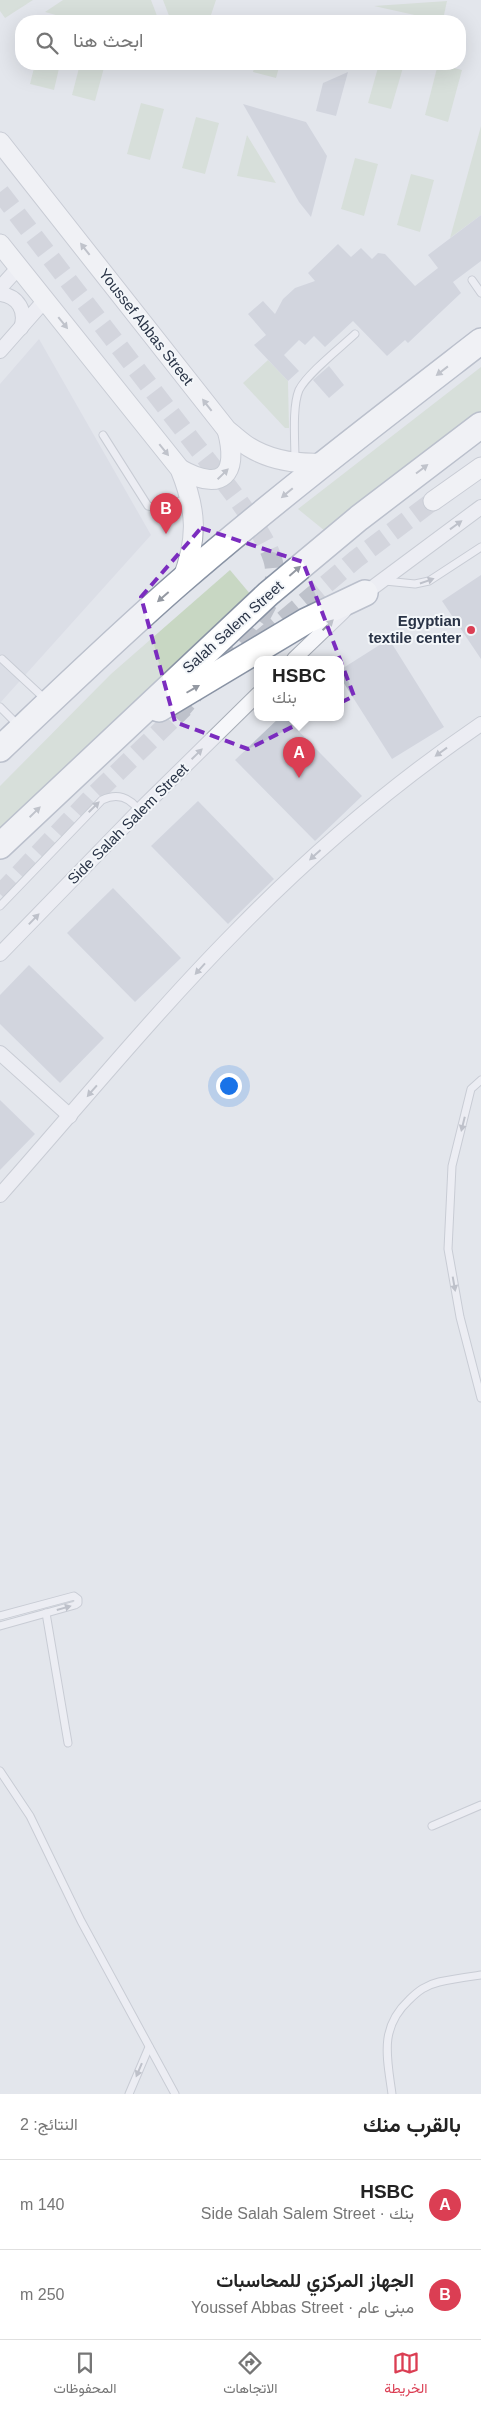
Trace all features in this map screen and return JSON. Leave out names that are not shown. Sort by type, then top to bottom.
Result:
[{"type":"highway","points":[[0,749],[182,581],[322,463],[481,341]]},
{"type":"highway","name":"Salah Salem Street","points":[[0,846],[238,620],[390,493],[481,425]]},
{"type":"highway","points":[[121,732],[306,621],[372,587]]},
{"type":"main road","name":"Youssef Abbas Street","points":[[0,142],[227,430],[249,447],[267,456],[294,462],[322,463]]},
{"type":"main road","points":[[0,244],[180,469],[191,498],[194,518],[194,539],[190,559],[182,581]]},
{"type":"main road","points":[[180,469],[196,478],[207,480],[217,480],[224,475],[232,458],[227,430]]},
{"type":"main road","points":[[433,501],[481,467]]},
{"type":"street","points":[[0,288],[19,267]]},
{"type":"street","points":[[0,294],[12,298],[22,308],[21,328]]},
{"type":"street","points":[[0,351],[45,300]]},
{"type":"street","points":[[297,656],[372,587],[481,507]]},
{"type":"street","name":"Side Salah Salem Street","points":[[0,954],[139,811],[254,698]]},
{"type":"street","points":[[0,1195],[195,974],[265,902],[365,812],[424,764],[481,724]]},
{"type":"street","points":[[0,1053],[70,1116]]},
{"type":"lane","points":[[472,280],[481,293]]},
{"type":"lane","points":[[294,462],[296,403],[299,391],[306,381],[355,334]]},
{"type":"lane","points":[[103,435],[148,506],[159,508],[191,498]]},
{"type":"lane","points":[[372,587],[415,584],[429,581],[481,547]]},
{"type":"lane","points":[[2,659],[49,702]]},
{"type":"lane","points":[[0,707],[22,728]]},
{"type":"lane","points":[[0,906],[102,800],[114,796],[126,798],[139,811]]},
{"type":"lane","points":[[481,1080],[471,1089],[452,1166],[448,1249],[460,1316],[481,1398]]},
{"type":"lane","points":[[0,1616],[74,1596],[78,1599],[77,1604],[0,1626]]},
{"type":"lane","points":[[46,1613],[68,1743]]},
{"type":"lane","points":[[0,1770],[30,1816],[82,1921],[174,2094]]},
{"type":"lane","points":[[432,1826],[481,1805]]},
{"type":"lane","points":[[392,2094],[386,2053],[390,2023],[403,2005],[419,1990],[438,1982],[481,1975]]},
{"type":"lane","points":[[129,2094],[149,2047]]},
{"type":"highlighted area","points":[[201,528],[303,562],[354,696],[248,749],[175,722],[141,597]]},
{"type":"shaded area","points":[[39,339],[151,535],[0,703],[0,384]]},
{"type":"green space","points":[[0,0],[33,0],[5,18],[0,11]]},
{"type":"green space","points":[[63,0],[151,0],[157,15],[56,15],[45,12]]},
{"type":"green space","points":[[163,0],[216,0],[211,15],[169,15]]},
{"type":"green space","points":[[447,1],[444,15],[414,15],[374,6]]},
{"type":"green space","points":[[34,70],[59,70],[54,90],[30,84]]},
{"type":"green space","points":[[78,70],[103,70],[95,101],[72,95]]},
{"type":"green space","points":[[254,70],[278,70],[276,78],[253,72]]},
{"type":"green space","points":[[377,70],[402,70],[391,109],[368,103]]},
{"type":"green space","points":[[436,70],[462,70],[448,122],[425,115]]},
{"type":"green space","points":[[141,103],[164,109],[150,160],[127,154]]},
{"type":"green space","points":[[196,117],[219,123],[205,174],[182,168]]},
{"type":"green space","points":[[481,126],[481,215],[450,238]]},
{"type":"green space","points":[[247,135],[276,183],[237,176]]},
{"type":"green space","points":[[355,158],[378,164],[364,216],[341,209]]},
{"type":"green space","points":[[411,174],[434,180],[420,232],[397,225]]},
{"type":"green space","points":[[268,360],[288,381],[289,428],[285,428],[243,383]]},
{"type":"green space","points":[[481,367],[481,413],[325,531],[298,509]]},
{"type":"green space","points":[[230,570],[251,595],[0,838],[0,786],[111,674]]},
{"type":"building","points":[[348,72],[336,116],[316,111],[323,83]]},
{"type":"building","points":[[243,104],[306,122],[327,156],[311,217],[299,202]]},
{"type":"building","points":[[481,215],[481,261],[453,282],[461,293],[408,343],[405,340],[387,356],[353,321],[325,347],[314,336],[305,345],[299,340],[284,355],[299,371],[288,381],[254,345],[266,335],[248,314],[263,301],[275,314],[283,299],[295,288],[315,281],[308,273],[338,244],[351,257],[361,248],[372,259],[378,253],[385,254],[415,286],[438,268],[428,255]]},
{"type":"building","points":[[329,366],[344,385],[329,398],[313,380]]},
{"type":"building","name":"Egyptian textile center","points":[[481,575],[481,659],[442,601]]},
{"type":"building","points":[[389,639],[444,727],[392,759],[344,683],[344,667]]},
{"type":"building","points":[[276,721],[289,721],[362,796],[315,841],[235,760]]},
{"type":"building","points":[[198,801],[274,879],[228,924],[151,846]]},
{"type":"building","points":[[113,888],[181,958],[135,1002],[67,933]]},
{"type":"building","points":[[29,965],[104,1038],[60,1083],[0,1024],[0,995]]},
{"type":"building","points":[[0,1100],[35,1134],[0,1170]]},
{"type":"tunnel","points":[[0,192],[238,500],[251,518],[270,552],[274,565],[274,581],[271,596],[265,610],[246,636],[215,670]]},
{"type":"tunnel","points":[[262,638],[356,559],[433,501]]},
{"type":"tunnel","points":[[175,717],[195,693]]},
{"type":"tunnel","points":[[0,894],[93,796],[184,708]]},
{"type":"place","name":"الجهاز المركزي للمحاسبات","points":[[166,534]]},
{"type":"place","name":"Egyptian textile center","points":[[471,630]]},
{"type":"place","name":"HSBC","points":[[299,778]]}]
